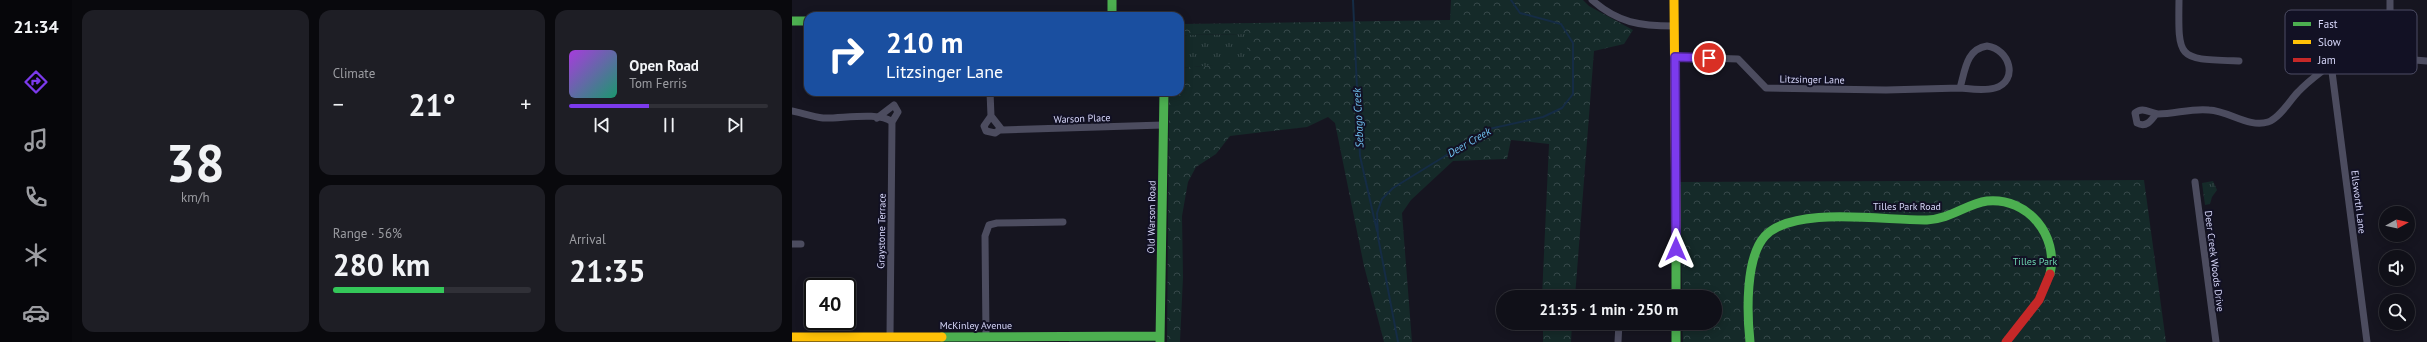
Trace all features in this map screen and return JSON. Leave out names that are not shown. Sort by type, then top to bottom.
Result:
[{"type":"street","points":[[1112,0],[1112,12]]},
{"type":"street","points":[[1592,0],[1609,13],[1633,24],[1645,26],[1674,26]]},
{"type":"street","points":[[1674,0],[1676,290]]},
{"type":"street","points":[[2179,0],[2179,37],[2182,49],[2194,59],[2239,61]]},
{"type":"street","points":[[792,21],[804,21]]},
{"type":"street","name":"Litzsinger Lane","points":[[1675,57],[1738,59],[1766,88],[1886,90],[1960,88],[1982,90],[1997,88],[2007,77],[2008,61],[1999,50],[1987,46],[1973,51],[1967,64],[1960,88]]},
{"type":"street","points":[[2417,60],[2427,61]]},
{"type":"street","points":[[2156,114],[2209,110],[2232,115],[2251,123],[2269,122],[2286,108],[2299,91],[2319,74]]},
{"type":"street","name":"Ellsworth Lane","points":[[2332,74],[2366,342]]},
{"type":"street","name":"Warson Place","points":[[990,96],[991,116],[984,126],[986,131],[995,133],[1001,129],[1163,125]]},
{"type":"street","name":"Old Warson Road","points":[[1160,339],[1164,96]]},
{"type":"street","name":"Graystone Terrace","points":[[878,118],[894,105],[898,112],[892,124],[890,337]]},
{"type":"street","points":[[792,111],[823,118],[888,119],[892,124]]},
{"type":"street","points":[[991,116],[1001,129]]},
{"type":"street","name":"Deer Creek Woods Drive","points":[[2195,182],[2216,342]]},
{"type":"street","name":"Tilles Park Road","points":[[1750,342],[1748,299],[1755,258],[1764,237],[1782,224],[1809,217],[1939,219],[1989,201],[2010,204],[2034,215],[2046,228],[2052,252],[2050,269],[2043,294],[2006,342]]},
{"type":"street","points":[[986,336],[985,236],[989,225],[997,223],[1063,222]]},
{"type":"street","points":[[792,244],[801,244]]},
{"type":"street","points":[[1618,342],[1619,330]]},
{"type":"street","points":[[1676,330],[1676,342]]},
{"type":"street","name":"McKinley Avenue","points":[[792,337],[890,337],[951,339],[986,336],[1160,339]]},
{"type":"green space","points":[[1451,0],[1583,0],[1589,6],[1633,30],[1624,44],[1594,51],[1576,290],[1542,290],[1549,144],[1511,140],[1507,159],[1453,161],[1411,200],[1402,213],[1412,342],[1384,342],[1364,266],[1335,123],[1328,117],[1307,127],[1230,136],[1216,154],[1196,167],[1188,182],[1182,216],[1183,277],[1180,342],[1167,342],[1169,96],[1184,96],[1184,68],[1247,62],[1247,34],[1184,36],[1184,24],[1450,20]]},
{"type":"green space","points":[[1247,34],[1247,63],[1184,68],[1184,36]]},
{"type":"green space","name":"Tilles Park","points":[[2144,180],[2166,342],[1683,342],[1682,330],[1722,330],[1722,290],[1682,290],[1680,182]]},
{"type":"green space","points":[[2213,181],[2217,190],[2212,197],[2210,204],[2205,205],[2202,183]]},
{"type":"green space","points":[[1543,330],[1572,330],[1571,342],[1543,342]]},
{"type":"green space","points":[[1069,339],[1154,341],[1156,342],[1069,342]]},
{"type":"waterway","name":"Sebago Creek","points":[[1353,0],[1360,156],[1377,231]]},
{"type":"waterway","name":"Deer Creek","points":[[1398,342],[1378,237],[1377,213],[1382,199],[1393,188],[1489,129],[1543,117],[1562,108],[1573,94],[1573,43],[1561,24],[1520,13],[1511,0]]},
{"type":"traffic: fast","points":[[1112,0],[1112,12]]},
{"type":"traffic: fast","points":[[792,21],[804,21]]},
{"type":"traffic: fast","points":[[1160,341],[1164,96]]},
{"type":"traffic: fast","points":[[1750,342],[1748,317],[1749,287],[1754,258],[1758,246],[1765,236],[1779,226],[1797,221],[1842,217],[1927,220],[1944,217],[1979,203],[1987,201],[2002,201],[2015,205],[2027,212],[2045,233],[2050,246],[2052,260],[2050,274]]},
{"type":"traffic: fast","points":[[1676,228],[1676,290]]},
{"type":"traffic: fast","points":[[1676,330],[1676,342]]},
{"type":"traffic: fast","points":[[942,337],[1160,336]]},
{"type":"traffic: slow","points":[[1674,0],[1676,228]]},
{"type":"traffic: slow","points":[[792,337],[942,337]]},
{"type":"traffic: jam","points":[[2006,342],[2039,300],[2050,274]]},
{"type":"route","points":[[1676,249],[1675,57],[1709,58]]}]
